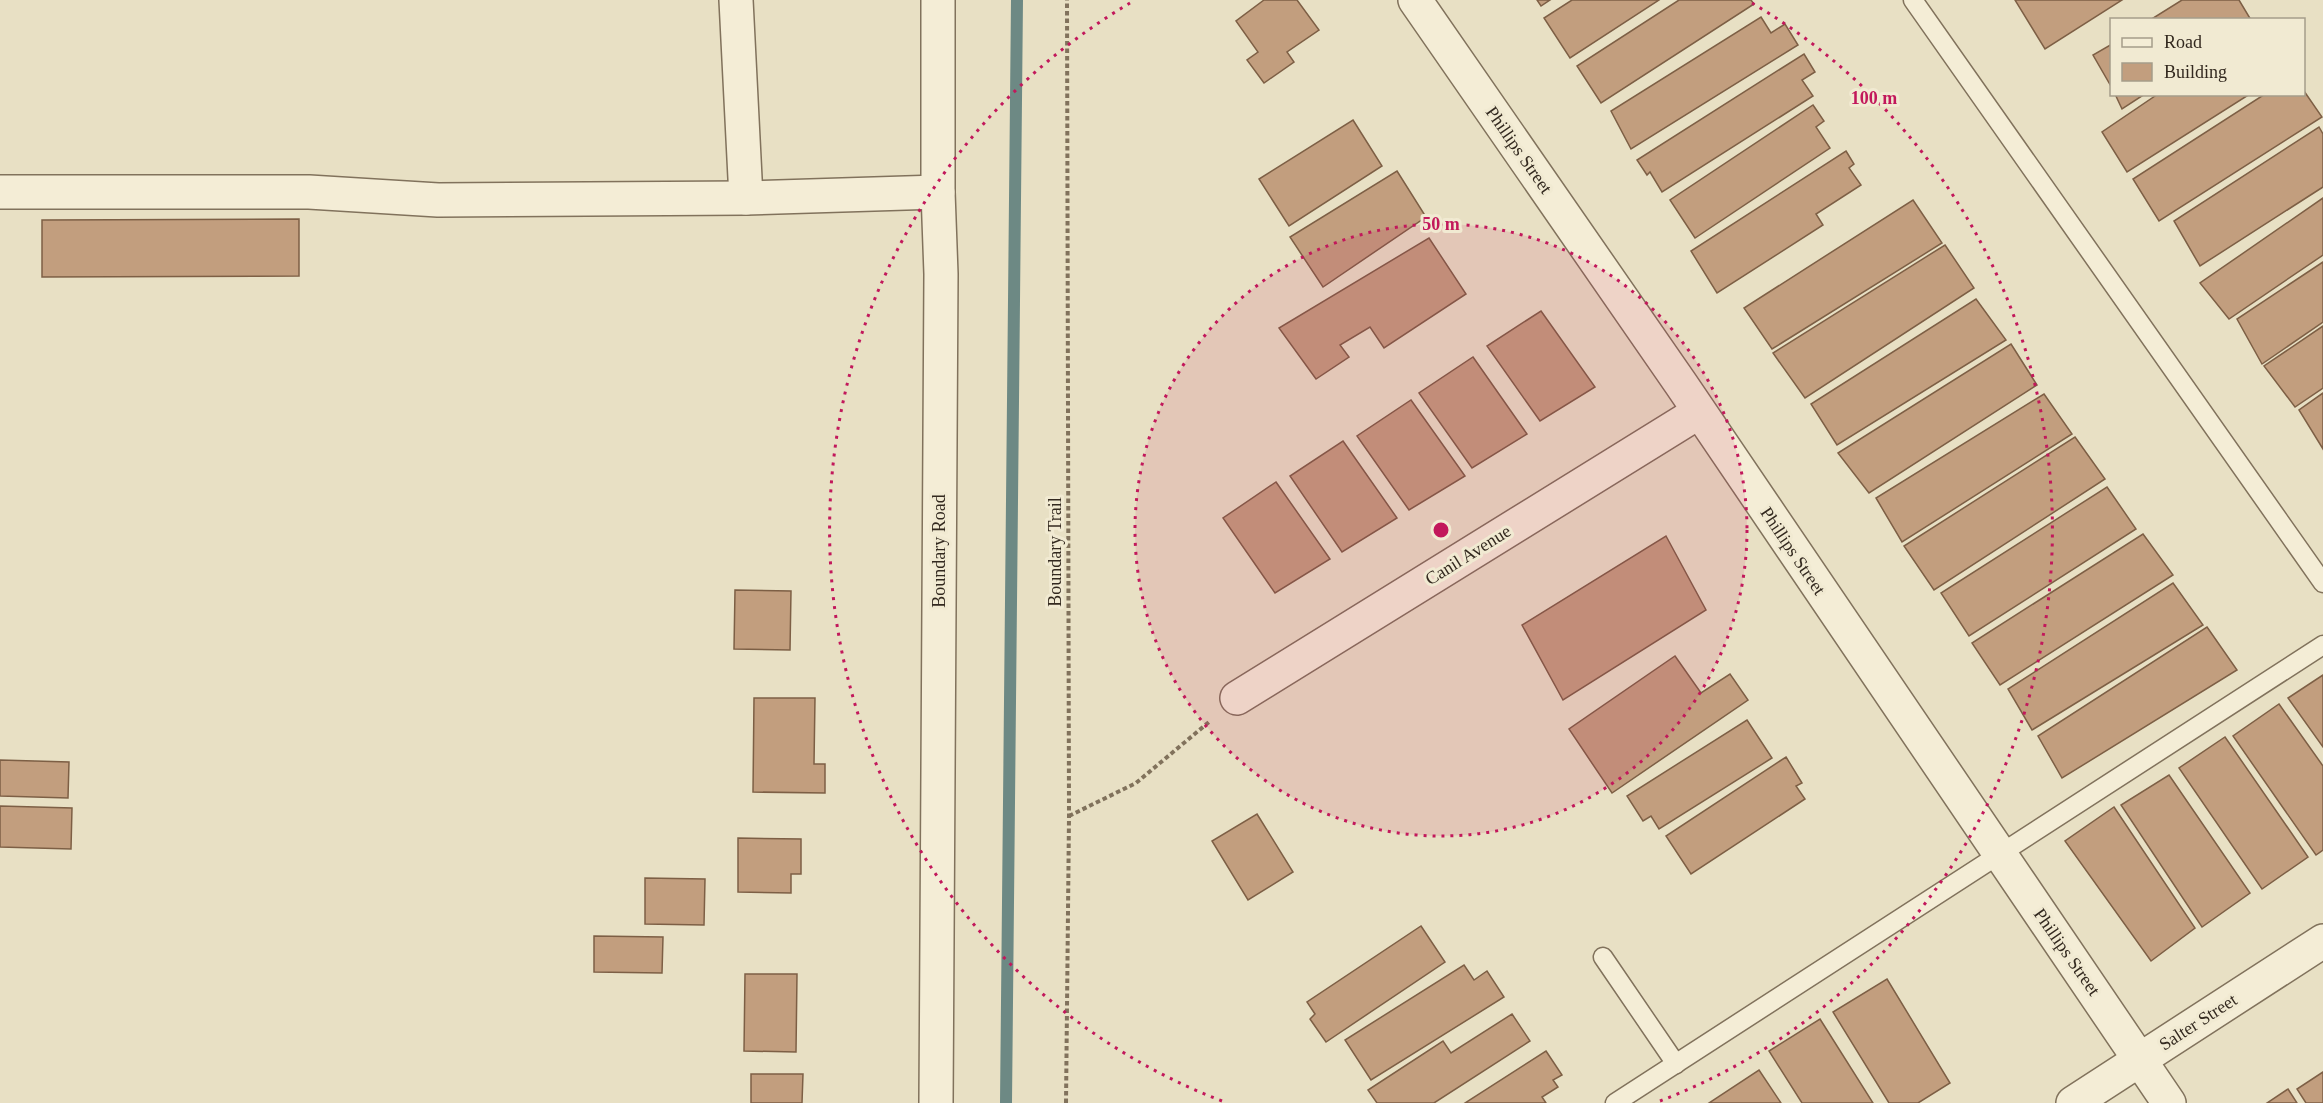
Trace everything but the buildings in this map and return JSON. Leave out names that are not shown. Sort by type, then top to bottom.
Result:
[{"type":"street","points":[[736,0],[747,198]]},
{"type":"street","name":"Boundary Road","points":[[936,1103],[941,274],[938,192],[938,0]]},
{"type":"street","name":"Phillips Street","points":[[1415,0],[1699,412],[2169,1103]]},
{"type":"street","points":[[0,192],[309,192],[438,200],[747,198],[938,192]]},
{"type":"street","name":"Canil Avenue","points":[[1237,698],[1699,412]]},
{"type":"street","name":"Salter Street","points":[[2073,1103],[2323,941]]},
{"type":"lane","points":[[1913,0],[2323,583]]},
{"type":"lane","points":[[1615,1103],[2323,645]]},
{"type":"lane","points":[[1603,957],[1676,1064]]},
{"type":"path","name":"Boundary Trail","points":[[1066,1103],[1069,816],[1067,0]]},
{"type":"path","points":[[1069,816],[1136,783],[1237,698]]},
{"type":"waterway","points":[[1006,1103],[1017,0]]}]
